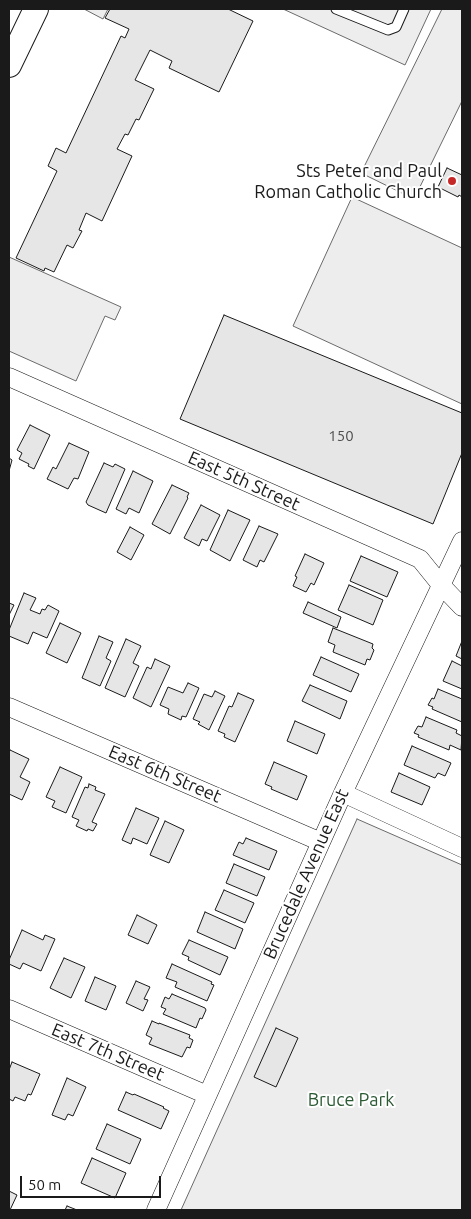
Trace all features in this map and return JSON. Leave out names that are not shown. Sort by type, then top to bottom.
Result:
[{"type":"main road","points":[[9,65],[36,9]]},
{"type":"street","name":"East 5th Street","points":[[9,377],[420,559],[440,586],[462,607]]},
{"type":"street","name":"Brucedale Avenue East","points":[[156,1210],[342,793],[462,541]]},
{"type":"street","name":"East 6th Street","points":[[9,707],[321,842]]},
{"type":"street","points":[[342,793],[462,848]]},
{"type":"street","name":"East 7th Street","points":[[9,1009],[207,1095]]},
{"type":"lane","points":[[336,9],[388,30],[396,27],[404,9]]},
{"type":"shaded area","points":[[84,9],[108,9],[103,19]]},
{"type":"shaded area","points":[[283,9],[431,9],[405,65]]},
{"type":"shaded area","points":[[442,9],[462,9],[462,101],[414,199],[361,173]]},
{"type":"shaded area","points":[[352,197],[462,248],[462,404],[293,326]]},
{"type":"shaded area","points":[[9,257],[121,307],[115,320],[105,316],[76,381],[9,351]]},
{"type":"shaded area","name":"Bruce Park","points":[[357,819],[462,865],[462,1210],[181,1210]]},
{"type":"building","points":[[110,9],[228,9],[253,21],[219,92],[169,68],[172,61],[150,50],[135,80],[154,89],[139,120],[136,119],[128,135],[125,134],[117,149],[132,156],[102,221],[86,213],[79,230],[82,231],[73,248],[67,245],[54,272],[45,268],[44,271],[16,258],[57,171],[48,166],[56,148],[66,153],[121,36],[125,38],[129,29],[105,18]]},
{"type":"building","name":"Sts Peter and Paul Roman Catholic Church","points":[[447,168],[462,175],[462,197],[459,195],[458,197],[438,187]]},
{"type":"building","points":[[224,315],[462,413],[462,453],[433,524],[180,419]]},
{"type":"building","points":[[30,425],[50,435],[34,469],[19,459],[22,453],[17,450]]},
{"type":"building","points":[[69,443],[89,452],[78,479],[74,478],[68,489],[47,479],[53,467],[56,469]]},
{"type":"building","points":[[9,458],[12,460],[9,471]]},
{"type":"building","points":[[104,463],[113,467],[115,464],[125,469],[106,513],[88,505],[86,502]]},
{"type":"building","points":[[133,471],[153,481],[139,513],[129,508],[126,514],[116,509]]},
{"type":"building","points":[[172,485],[189,493],[170,534],[152,524]]},
{"type":"building","points":[[201,505],[220,515],[207,541],[202,539],[199,546],[184,538]]},
{"type":"building","points":[[228,510],[250,520],[230,561],[210,550]]},
{"type":"building","points":[[259,526],[278,534],[264,562],[260,560],[257,567],[243,560]]},
{"type":"building","points":[[130,527],[144,535],[131,560],[117,552]]},
{"type":"building","points":[[305,554],[324,563],[314,585],[311,583],[306,592],[293,586],[297,577],[295,576]]},
{"type":"building","points":[[361,556],[398,572],[387,597],[350,581]]},
{"type":"building","points":[[349,585],[383,600],[373,625],[338,610]]},
{"type":"building","points":[[24,593],[36,598],[30,610],[40,614],[42,609],[45,610],[48,605],[59,611],[47,638],[33,632],[28,644],[9,636],[9,630]]},
{"type":"building","points":[[308,602],[341,617],[337,628],[303,613]]},
{"type":"building","points":[[9,603],[14,605],[9,615]]},
{"type":"building","points":[[60,623],[81,633],[67,663],[46,653]]},
{"type":"building","points":[[333,628],[373,644],[372,648],[374,650],[370,660],[367,659],[365,665],[333,652],[335,645],[328,642]]},
{"type":"building","points":[[99,636],[113,642],[106,658],[111,661],[100,686],[82,678]]},
{"type":"building","points":[[126,639],[141,646],[133,663],[139,666],[125,697],[105,688]]},
{"type":"building","points":[[462,641],[462,659],[456,656]]},
{"type":"building","points":[[321,657],[359,674],[351,692],[313,675]]},
{"type":"building","points":[[155,659],[170,666],[151,707],[133,698],[147,667],[151,669]]},
{"type":"building","points":[[452,661],[462,666],[462,689],[443,681]]},
{"type":"building","points":[[188,683],[199,688],[186,717],[182,716],[181,720],[168,714],[169,709],[160,705],[168,687],[183,693]]},
{"type":"building","points":[[310,685],[347,701],[340,719],[302,701]]},
{"type":"building","points":[[438,689],[462,699],[462,722],[432,709],[433,707],[428,705],[432,698],[434,699]]},
{"type":"building","points":[[215,691],[225,696],[209,730],[193,719],[204,694],[212,697]]},
{"type":"building","points":[[238,693],[254,700],[235,742],[224,737],[225,734],[218,731],[229,706],[232,707]]},
{"type":"building","points":[[426,717],[457,730],[456,733],[462,736],[461,750],[450,745],[449,750],[418,737],[419,735],[414,733],[418,726],[422,727]]},
{"type":"building","points":[[295,721],[325,734],[317,754],[287,741]]},
{"type":"building","points":[[412,746],[451,763],[445,776],[438,773],[435,778],[404,765]]},
{"type":"building","points":[[10,750],[29,759],[20,777],[30,782],[22,800],[9,794]]},
{"type":"building","points":[[274,762],[307,776],[297,800],[271,789],[272,787],[265,784]]},
{"type":"building","points":[[60,767],[82,777],[66,813],[52,807],[55,801],[46,797]]},
{"type":"building","points":[[399,773],[430,787],[422,805],[391,792]]},
{"type":"building","points":[[89,784],[96,787],[95,790],[105,794],[92,822],[97,824],[93,831],[88,829],[87,831],[76,826],[79,820],[72,817],[85,787],[88,788]]},
{"type":"building","points":[[136,808],[159,818],[147,844],[133,838],[131,844],[122,840]]},
{"type":"building","points":[[165,821],[184,830],[169,863],[150,855]]},
{"type":"building","points":[[246,838],[277,851],[269,870],[233,855],[239,842],[243,844]]},
{"type":"building","points":[[234,864],[265,877],[257,896],[226,883]]},
{"type":"building","points":[[224,890],[254,903],[245,923],[215,910]]},
{"type":"building","points":[[205,912],[243,929],[235,949],[197,932]]},
{"type":"building","points":[[137,915],[157,925],[148,944],[128,935]]},
{"type":"building","points":[[22,930],[43,940],[45,935],[55,939],[41,971],[23,963],[20,969],[9,964]]},
{"type":"building","points":[[189,940],[228,957],[220,975],[188,960],[189,957],[182,954]]},
{"type":"building","points":[[64,958],[85,967],[71,998],[50,988]]},
{"type":"building","points":[[172,964],[212,982],[211,984],[214,985],[207,1001],[175,987],[177,982],[166,978]]},
{"type":"building","points":[[95,977],[116,986],[106,1010],[85,1001]]},
{"type":"building","points":[[136,981],[150,987],[144,999],[148,1000],[143,1011],[126,1003]]},
{"type":"building","points":[[172,994],[205,1008],[202,1019],[200,1018],[196,1028],[163,1014],[166,1009],[161,1007],[165,997],[169,999]]},
{"type":"building","points":[[152,1021],[190,1035],[189,1038],[193,1040],[190,1048],[187,1047],[182,1057],[149,1044],[152,1038],[146,1035]]},
{"type":"building","points":[[276,1028],[298,1038],[276,1087],[254,1077]]},
{"type":"building","points":[[12,1062],[40,1074],[31,1095],[28,1094],[25,1101],[15,1097],[13,1101],[9,1099],[9,1070]]},
{"type":"building","points":[[67,1078],[86,1087],[73,1116],[68,1114],[65,1120],[52,1115]]},
{"type":"building","points":[[126,1092],[164,1107],[169,1111],[161,1129],[118,1110]]},
{"type":"building","points":[[107,1124],[141,1139],[130,1164],[96,1149]]},
{"type":"building","points":[[92,1158],[126,1173],[115,1198],[81,1183]]},
{"type":"building","points":[[9,1191],[17,1195],[10,1210],[9,1210]]},
{"type":"building","points":[[67,1206],[77,1210],[65,1210]]},
{"type":"place","name":"Sts Peter and Paul Roman Catholic Church","points":[[452,181]]}]
